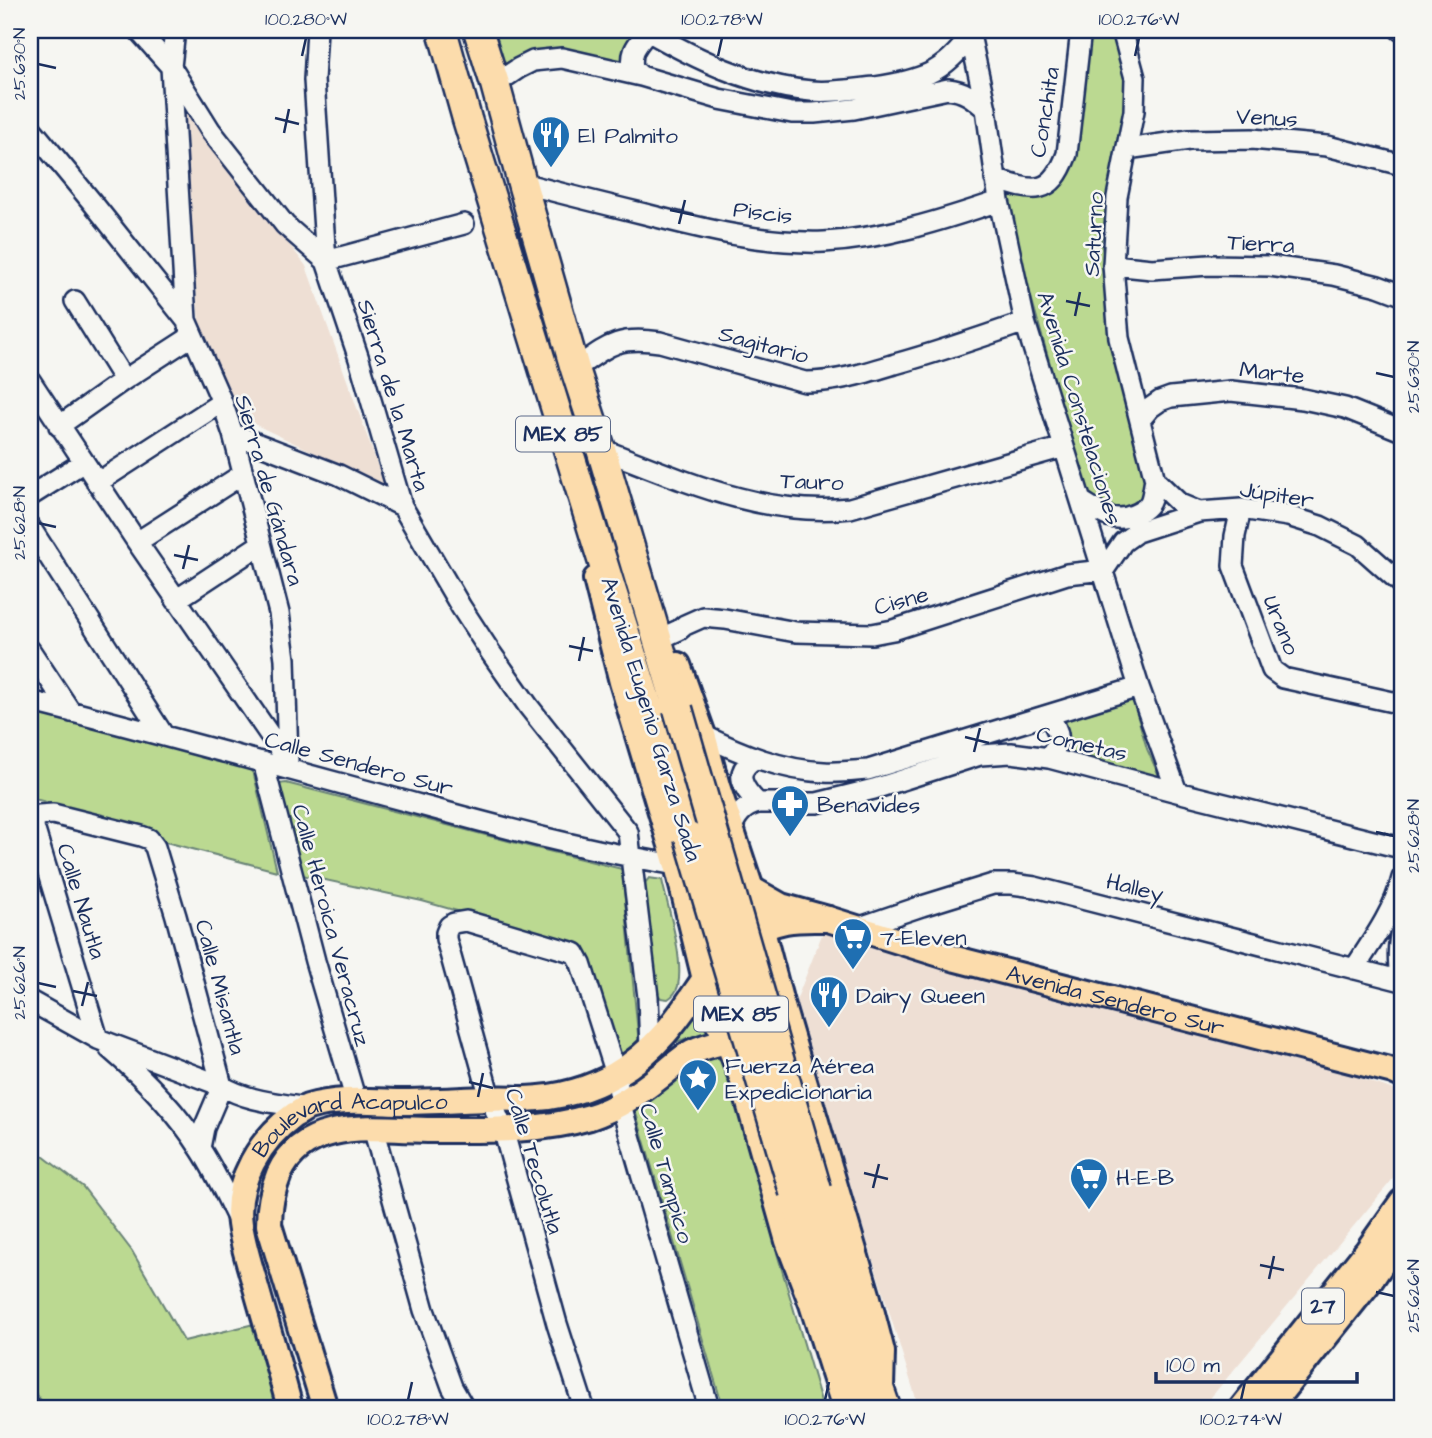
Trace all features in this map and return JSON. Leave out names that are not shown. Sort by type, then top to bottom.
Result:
[{"type":"highway","name":"Avenida Eugenio Garza Sada","points":[[442,30],[467,120],[689,837],[876,1404]]},
{"type":"highway","name":"Avenida Eugenio Garza Sada","points":[[478,30],[575,369],[678,709],[805,1191]]},
{"type":"main road","points":[[609,477],[623,493],[632,510],[668,635],[704,735],[868,1298],[882,1352],[876,1404]]},
{"type":"main road","points":[[594,534],[594,568],[608,631],[688,907],[714,1014],[742,1078],[788,1241],[812,1304],[845,1408]]},
{"type":"main road","points":[[678,872],[676,905],[689,970],[684,1008]]},
{"type":"main road","points":[[688,907],[707,914],[726,916],[742,911],[752,896]]},
{"type":"main road","name":"Avenida Sendero Sur","points":[[752,896],[956,959],[1399,1073]]},
{"type":"main road","name":"Avenida Sendero Sur","points":[[722,956],[736,953],[764,940],[785,921],[828,919]]},
{"type":"main road","name":"Boulevard Acapulco","points":[[290,1408],[240,1223],[239,1205],[246,1179],[266,1141],[286,1121],[306,1108],[356,1101],[422,1102],[551,1097],[616,1074],[638,1059],[664,1034],[722,956]]},
{"type":"main road","name":"Boulevard Acapulco","points":[[325,1408],[270,1225],[271,1194],[288,1158],[297,1149],[308,1141],[345,1130],[503,1129],[573,1121],[621,1105],[693,1052],[764,1030],[773,1023],[779,1013],[780,1003]]},
{"type":"main road","points":[[742,1078],[751,1064],[768,1055],[781,1055],[799,1062]]},
{"type":"main road","points":[[246,1179],[282,1169]]},
{"type":"main road","name":"27","points":[[1242,1408],[1368,1250],[1402,1202]]},
{"type":"main road","points":[[1268,1408],[1370,1281],[1402,1234]]},
{"type":"main road","points":[[788,1241],[795,1291],[827,1408]]},
{"type":"main road","name":"27","points":[[1287,1408],[1379,1296],[1402,1261]]},
{"type":"street","points":[[138,30],[172,67],[211,131],[285,225],[326,261],[464,224]]},
{"type":"street","name":"Sierra de Gándara","points":[[175,30],[172,67],[189,328],[222,402],[233,434],[278,613],[285,659],[292,766]]},
{"type":"street","name":"Sierra de la Marta","points":[[317,30],[314,80],[326,261],[359,359],[402,506],[491,653],[529,707],[628,832],[648,997],[650,1048]]},
{"type":"street","name":"Conchita","points":[[995,179],[1033,189],[1053,181],[1061,169],[1067,154],[1081,30]]},
{"type":"street","name":"Saturno","points":[[1122,30],[1135,78],[1134,111],[1117,197],[1113,265],[1119,338],[1155,480]]},
{"type":"street","points":[[641,76],[633,69],[633,55],[647,31],[704,61],[739,75],[793,89],[814,91],[880,86],[919,77],[946,64],[961,50],[970,33]]},
{"type":"street","name":"Avenida Constelaciones","points":[[970,33],[986,109],[999,201],[1025,322],[1139,687],[1177,792]]},
{"type":"street","points":[[495,84],[533,61],[562,58],[641,76],[719,99],[792,113],[854,108],[948,89],[962,91],[986,109]]},
{"type":"street","points":[[30,127],[189,328],[124,380],[59,426]]},
{"type":"street","name":"Venus","points":[[1127,149],[1189,140],[1252,139],[1327,146],[1402,165]]},
{"type":"street","name":"Piscis","points":[[522,183],[695,227],[781,240],[824,242],[920,226],[999,201]]},
{"type":"street","name":"Tierra","points":[[1113,265],[1152,269],[1209,265],[1270,266],[1334,275],[1402,295]]},
{"type":"street","points":[[75,301],[124,380]]},
{"type":"street","name":"Sagitario","points":[[575,369],[609,346],[621,341],[639,339],[660,342],[805,382],[824,382],[937,352],[1025,322]]},
{"type":"street","points":[[30,380],[176,600],[292,766]]},
{"type":"street","name":"Marte","points":[[1140,420],[1150,408],[1171,397],[1231,391],[1303,399],[1345,408],[1402,431]]},
{"type":"street","points":[[97,483],[222,402]]},
{"type":"street","points":[[233,434],[338,475],[402,506]]},
{"type":"street","name":"Tauro","points":[[601,449],[722,493],[797,510],[826,511],[850,509],[1064,447]]},
{"type":"street","points":[[30,496],[84,462]]},
{"type":"street","points":[[137,542],[243,474]]},
{"type":"street","points":[[1083,502],[1106,516],[1126,518],[1140,513],[1150,503],[1155,480]]},
{"type":"street","points":[[1155,480],[1180,504],[1199,512]]},
{"type":"street","name":"Júpiter","points":[[1104,570],[1123,542],[1137,532],[1199,512],[1241,509],[1288,516],[1321,526],[1358,545],[1402,583]]},
{"type":"street","name":"Urano","points":[[1241,509],[1235,536],[1233,566],[1272,670],[1283,678],[1402,704]]},
{"type":"street","points":[[30,527],[164,736]]},
{"type":"street","points":[[176,600],[261,544]]},
{"type":"street","name":"Cisne","points":[[668,635],[703,617],[796,632],[872,634],[893,631],[1067,574],[1104,570]]},
{"type":"street","points":[[30,650],[71,712]]},
{"type":"street","name":"Cometas","points":[[704,735],[755,759],[796,769],[825,772],[868,770],[1139,687]]},
{"type":"street","name":"Calle Sendero Sur","points":[[30,701],[263,762],[292,766],[511,830],[632,858],[678,872]]},
{"type":"street","points":[[1048,715],[1059,736],[1058,745],[1049,758]]},
{"type":"street","name":"Cometas","points":[[758,803],[817,803],[874,789],[980,755],[1011,753],[1049,758],[1398,846],[1402,865]]},
{"type":"street","points":[[731,830],[738,814],[748,806],[758,803],[742,782],[744,768],[755,759]]},
{"type":"street","name":"Calle Heroica Veracruz","points":[[263,762],[315,961],[356,1101]]},
{"type":"street","name":"Calle Nautla","points":[[99,1039],[34,827],[35,817],[53,814],[149,839]]},
{"type":"street","name":"Calle Misantla","points":[[149,839],[155,848],[176,916],[222,1086],[204,1128],[200,1148]]},
{"type":"street","points":[[1354,969],[1383,925],[1399,892],[1402,878]]},
{"type":"street","name":"Halley","points":[[857,929],[993,884],[1013,884],[1035,887],[1401,981]]},
{"type":"street","name":"Calle Tecolutla","points":[[575,953],[466,921],[454,923],[446,933],[490,1098],[503,1129],[557,1324],[584,1408]]},
{"type":"street","points":[[1401,981],[1397,958],[1402,927]]},
{"type":"street","name":"Calle Tampico","points":[[575,953],[587,978],[616,1074],[621,1105],[709,1408]]},
{"type":"street","points":[[648,997],[661,1009],[672,1012],[684,1008]]},
{"type":"street","points":[[30,1001],[99,1039],[230,1091],[306,1108]]},
{"type":"street","points":[[99,1039],[143,1079],[200,1148],[240,1223]]},
{"type":"street","points":[[373,1128],[424,1310],[452,1387],[464,1408]]},
{"type":"street","points":[[217,1176],[233,1181],[246,1179]]},
{"type":"shaded area","points":[[180,103],[306,266],[385,486],[239,417],[200,332]]},
{"type":"shaded area","points":[[823,932],[1302,1057],[1402,1093],[1402,1168],[1202,1408],[919,1408],[794,1006]]},
{"type":"green space","points":[[493,30],[630,30],[638,35],[631,69],[549,49],[535,51],[507,71]]},
{"type":"green space","points":[[1091,30],[1109,30],[1123,53],[1129,79],[1101,242],[1147,482],[1140,502],[1124,514],[1089,502],[999,184],[1014,191],[1065,171]]},
{"type":"green space","points":[[1132,697],[1147,749],[1161,780],[1062,753],[1056,717]]},
{"type":"green space","points":[[30,707],[249,768],[254,775],[277,871],[162,841],[153,830],[35,799],[30,803]]},
{"type":"green space","points":[[286,783],[622,869],[639,1044],[625,1054],[619,1053],[584,947],[422,901],[302,875],[278,784]]},
{"type":"green space","points":[[649,878],[662,880],[677,948],[678,986],[668,999],[661,998],[655,991],[644,884]]},
{"type":"green space","points":[[702,1009],[712,1033],[676,1042],[696,1015]]},
{"type":"green space","points":[[718,1052],[727,1057],[761,1152],[777,1253],[823,1408],[723,1408],[635,1110],[636,1102],[696,1053]]},
{"type":"green space","points":[[30,1146],[83,1187],[132,1251],[184,1341],[254,1324],[277,1408],[47,1408],[30,1386]]},
{"type":"place","name":"El Palmito","points":[[551,169]]},
{"type":"place","name":"Benavides","points":[[790,838]]},
{"type":"place","name":"7-Eleven","points":[[853,971]]},
{"type":"place","name":"Dairy Queen","points":[[829,1029]]},
{"type":"place","name":"Fuerza Aérea Expedicionaria","points":[[698,1112]]},
{"type":"place","name":"H-E-B","points":[[1089,1211]]}]
